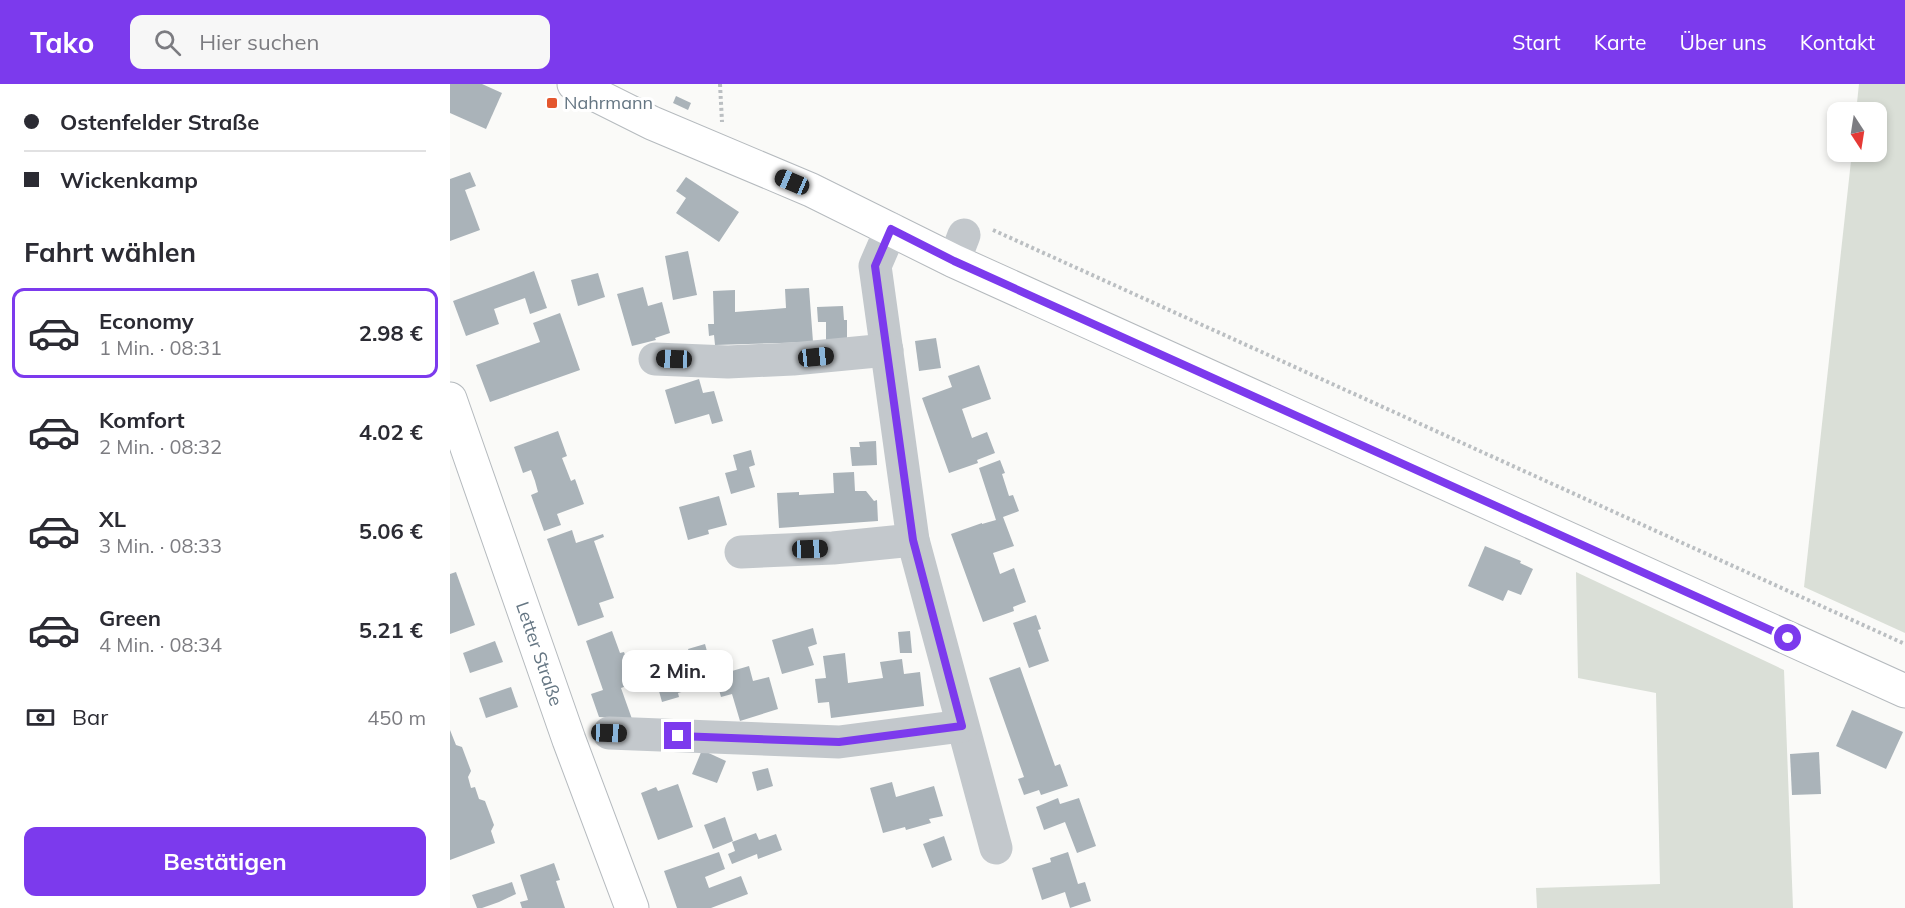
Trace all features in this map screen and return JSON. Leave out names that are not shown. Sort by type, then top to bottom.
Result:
[{"type":"main road","points":[[574,84],[652,123],[811,190],[891,229],[959,248],[1905,691]]},
{"type":"main road","name":"Letter Straße","points":[[450,399],[569,741],[632,908]]},
{"type":"street","points":[[891,229],[875,266],[913,540],[996,848]]},
{"type":"street","points":[[655,359],[728,362],[793,360],[887,350]]},
{"type":"street","points":[[741,552],[832,548],[913,540]]},
{"type":"street","points":[[609,733],[839,742],[962,726]]},
{"type":"path","points":[[712,122],[722,127],[720,84]]},
{"type":"path","points":[[959,248],[972,229],[984,226],[1905,644]]},
{"type":"shaded area","points":[[1859,84],[1905,84],[1905,633],[1804,587],[1851,162],[1887,162],[1887,102],[1857,102]]},
{"type":"shaded area","points":[[1576,572],[1784,670],[1793,908],[1537,908],[1536,888],[1660,884],[1656,693],[1578,678]]},
{"type":"building","points":[[450,84],[482,84],[502,93],[486,129],[450,113]]},
{"type":"building","points":[[676,96],[691,103],[688,110],[673,103]]},
{"type":"building","points":[[470,172],[476,186],[465,190],[480,230],[450,241],[450,179]]},
{"type":"building","points":[[686,177],[739,212],[719,242],[676,213],[686,198],[676,191]]},
{"type":"building","points":[[688,251],[697,295],[673,300],[665,256]]},
{"type":"building","points":[[534,271],[547,308],[530,314],[525,298],[494,309],[499,324],[466,336],[453,301]]},
{"type":"building","points":[[598,273],[605,297],[578,306],[571,280]]},
{"type":"building","points":[[643,287],[648,306],[662,302],[670,333],[655,338],[656,340],[632,346],[617,294]]},
{"type":"building","points":[[809,288],[813,342],[715,345],[714,335],[709,336],[708,324],[714,324],[713,291],[735,290],[735,312],[786,308],[785,289]]},
{"type":"building","points":[[843,306],[844,320],[847,320],[847,341],[826,341],[826,322],[818,322],[817,307]]},
{"type":"building","points":[[560,313],[580,370],[490,402],[476,365],[540,342],[533,323]]},
{"type":"building","points":[[936,338],[941,368],[919,371],[915,341]]},
{"type":"building","points":[[979,365],[991,399],[962,409],[972,438],[987,432],[995,453],[977,460],[978,463],[949,473],[922,398],[952,387],[948,376]]},
{"type":"building","points":[[699,379],[703,393],[714,391],[723,421],[712,424],[709,414],[675,424],[665,390]]},
{"type":"building","points":[[558,431],[567,456],[562,458],[571,481],[575,479],[584,504],[557,514],[561,525],[544,531],[531,495],[538,492],[535,481],[531,470],[523,473],[514,447]]},
{"type":"building","points":[[876,441],[877,465],[852,466],[850,447],[860,447],[859,442]]},
{"type":"building","points":[[751,450],[755,465],[749,467],[755,487],[731,494],[725,473],[737,470],[733,455]]},
{"type":"building","points":[[1000,460],[1009,496],[1013,495],[1019,511],[1003,517],[1014,546],[993,553],[1000,574],[1014,568],[1026,602],[1013,607],[1014,611],[983,622],[951,534],[996,520],[979,468]]},
{"type":"building","points":[[854,472],[855,491],[866,491],[874,501],[877,500],[878,521],[779,528],[777,493],[799,492],[799,495],[834,493],[833,473]]},
{"type":"building","points":[[719,496],[727,525],[708,530],[709,534],[688,540],[679,507]]},
{"type":"building","points":[[572,530],[576,543],[603,534],[604,537],[594,541],[614,598],[599,603],[604,617],[578,626],[547,539]]},
{"type":"building","points":[[1485,546],[1521,561],[1520,563],[1533,569],[1521,595],[1508,590],[1503,601],[1468,586]]},
{"type":"building","points":[[456,572],[475,625],[450,634],[450,574]]},
{"type":"building","points":[[1036,615],[1041,629],[1038,630],[1049,661],[1029,668],[1013,623]]},
{"type":"building","points":[[813,628],[817,644],[808,647],[814,665],[782,674],[772,640]]},
{"type":"building","points":[[612,631],[620,653],[624,652],[635,683],[621,688],[632,719],[599,717],[591,694],[603,690],[586,641]]},
{"type":"building","points":[[910,631],[912,653],[900,653],[898,632]]},
{"type":"building","points":[[495,641],[503,662],[470,673],[463,653]]},
{"type":"building","points":[[705,644],[711,666],[701,669],[706,685],[678,693],[679,697],[662,702],[652,666],[690,655],[688,649]]},
{"type":"building","points":[[845,653],[848,683],[883,678],[880,662],[902,659],[904,674],[920,672],[924,706],[831,718],[829,702],[818,703],[815,679],[826,678],[823,656]]},
{"type":"building","points":[[749,666],[753,681],[769,677],[778,709],[740,721],[732,694],[721,697],[715,676]]},
{"type":"building","points":[[1020,667],[1055,766],[1060,764],[1068,786],[1041,795],[1039,790],[1024,795],[1018,779],[1024,777],[989,678]]},
{"type":"building","points":[[511,687],[518,707],[486,718],[479,698]]},
{"type":"building","points":[[1852,710],[1903,732],[1886,769],[1836,746]]},
{"type":"building","points":[[450,730],[456,745],[462,747],[471,771],[468,777],[471,788],[475,787],[479,799],[485,801],[494,825],[491,831],[495,843],[450,860]]},
{"type":"building","points":[[702,750],[726,761],[717,783],[692,774]]},
{"type":"building","points":[[1819,752],[1821,794],[1792,795],[1790,754]]},
{"type":"building","points":[[768,768],[773,786],[757,791],[752,772]]},
{"type":"building","points":[[892,782],[896,797],[934,786],[943,816],[929,819],[931,823],[883,833],[870,788]]},
{"type":"building","points":[[678,784],[693,827],[658,840],[641,793],[656,787],[658,791]]},
{"type":"building","points":[[1058,798],[1060,804],[1079,798],[1096,846],[1077,853],[1065,822],[1044,830],[1036,807]]},
{"type":"building","points":[[725,817],[733,841],[713,849],[704,825]]},
{"type":"building","points":[[756,833],[759,840],[776,834],[782,850],[758,859],[757,854],[732,864],[728,854],[735,851],[732,842]]},
{"type":"building","points":[[944,836],[952,860],[932,868],[923,844]]},
{"type":"building","points":[[719,852],[725,869],[705,877],[709,888],[741,876],[748,894],[711,908],[677,908],[664,871]]},
{"type":"building","points":[[1068,852],[1078,884],[1085,882],[1091,901],[1070,908],[1065,892],[1042,900],[1032,868],[1051,862],[1050,858]]},
{"type":"building","points":[[554,863],[560,880],[556,881],[565,908],[522,908],[520,902],[528,900],[520,875]]},
{"type":"building","points":[[512,882],[516,894],[477,908],[472,895]]},
{"type":"place","name":"Nahrmann","points":[[552,103]]},
{"type":"route","points":[[678,736],[839,742],[962,726],[913,540],[875,266],[891,229],[954,261],[1788,638]]}]
